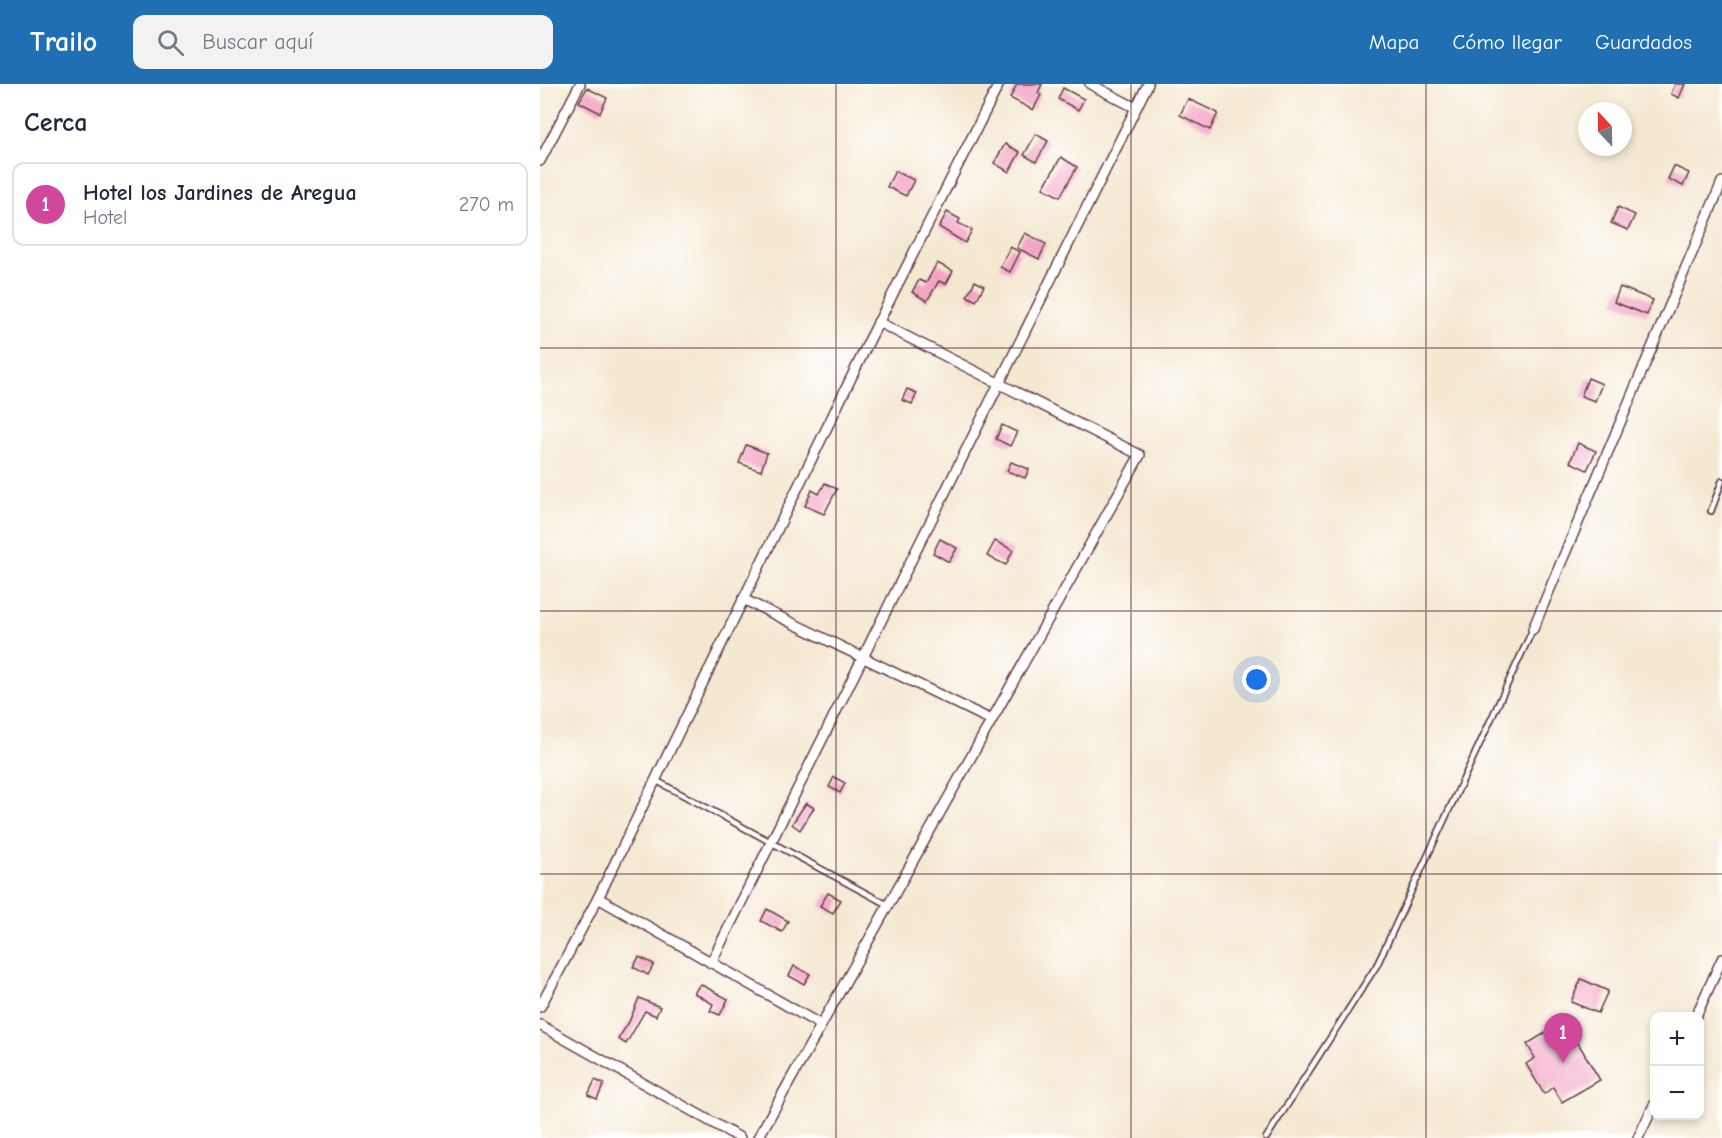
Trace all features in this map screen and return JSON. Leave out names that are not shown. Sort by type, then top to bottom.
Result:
[{"type":"street","points":[[540,161],[580,84]]},
{"type":"street","points":[[540,1007],[598,898],[879,322],[999,84]]},
{"type":"street","points":[[1090,84],[1136,108]]},
{"type":"street","points":[[711,963],[1148,84]]},
{"type":"street","points":[[1533,630],[1722,182]]},
{"type":"street","points":[[758,1138],[1140,455],[879,322]]},
{"type":"street","points":[[743,599],[992,720]]},
{"type":"street","points":[[598,898],[821,1025]]},
{"type":"street","points":[[1698,1012],[1722,959]]},
{"type":"street","points":[[540,1025],[740,1138]]},
{"type":"street","points":[[1638,1138],[1650,1113]]},
{"type":"lane","points":[[1711,511],[1722,481]]},
{"type":"lane","points":[[1266,1138],[1377,965],[1533,630]]},
{"type":"lane","points":[[655,780],[888,906]]},
{"type":"building","points":[[1017,84],[1042,84],[1038,93],[1041,95],[1033,110],[1010,98]]},
{"type":"building","points":[[1675,84],[1685,84],[1679,98],[1671,94]]},
{"type":"building","points":[[587,88],[607,98],[600,113],[579,102]]},
{"type":"building","points":[[1063,88],[1084,99],[1078,110],[1058,99]]},
{"type":"building","points":[[1188,99],[1218,113],[1210,130],[1180,115]]},
{"type":"building","points":[[1036,134],[1048,141],[1036,162],[1024,155]]},
{"type":"building","points":[[1005,144],[1020,152],[1009,172],[994,163]]},
{"type":"building","points":[[1061,157],[1077,167],[1060,197],[1043,188]]},
{"type":"building","points":[[1674,166],[1689,173],[1683,186],[1668,179]]},
{"type":"building","points":[[895,171],[914,180],[906,196],[887,187]]},
{"type":"building","points":[[1618,207],[1635,215],[1628,230],[1611,223]]},
{"type":"building","points":[[947,212],[960,219],[958,223],[972,230],[965,243],[939,227]]},
{"type":"building","points":[[1025,233],[1046,244],[1039,259],[1017,248]]},
{"type":"building","points":[[1010,247],[1020,252],[1010,272],[1000,267]]},
{"type":"building","points":[[937,263],[953,271],[946,284],[939,281],[927,301],[912,292],[919,280],[926,283]]},
{"type":"building","points":[[975,281],[984,286],[976,301],[967,296]]},
{"type":"building","points":[[1620,287],[1653,300],[1647,315],[1614,302]]},
{"type":"building","points":[[1588,378],[1602,384],[1595,401],[1581,396]]},
{"type":"building","points":[[907,389],[917,393],[912,404],[902,400]]},
{"type":"building","points":[[1002,425],[1017,432],[1010,446],[996,439]]},
{"type":"building","points":[[1578,443],[1596,451],[1587,470],[1570,462]]},
{"type":"building","points":[[746,445],[767,453],[761,471],[739,463]]},
{"type":"building","points":[[1011,462],[1029,469],[1025,478],[1007,471]]},
{"type":"building","points":[[825,483],[837,489],[824,514],[805,506],[812,490],[819,494]]},
{"type":"building","points":[[940,539],[957,548],[949,562],[933,553]]},
{"type":"building","points":[[995,541],[1013,550],[1006,565],[987,556]]},
{"type":"building","points":[[834,777],[845,783],[840,793],[829,787]]},
{"type":"building","points":[[806,803],[814,808],[800,830],[792,824]]},
{"type":"building","points":[[828,893],[841,900],[833,913],[820,906]]},
{"type":"building","points":[[767,909],[788,921],[782,932],[761,921]]},
{"type":"building","points":[[639,957],[654,964],[648,975],[633,967]]},
{"type":"building","points":[[794,966],[810,974],[804,984],[789,976]]},
{"type":"building","points":[[1581,979],[1608,991],[1598,1013],[1571,1002]]},
{"type":"building","points":[[700,984],[728,999],[720,1015],[710,1011],[713,1004],[694,993]]},
{"type":"building","points":[[639,998],[660,1007],[656,1016],[645,1011],[626,1044],[618,1039],[629,1022]]},
{"type":"building","points":[[1565,1021],[1600,1080],[1562,1102],[1553,1087],[1544,1094],[1526,1064],[1535,1058],[1527,1044]]},
{"type":"building","points":[[595,1080],[604,1084],[597,1099],[588,1095]]},
{"type":"place","name":"Hotel los Jardines de Aregua","points":[[1563,1063]]}]
